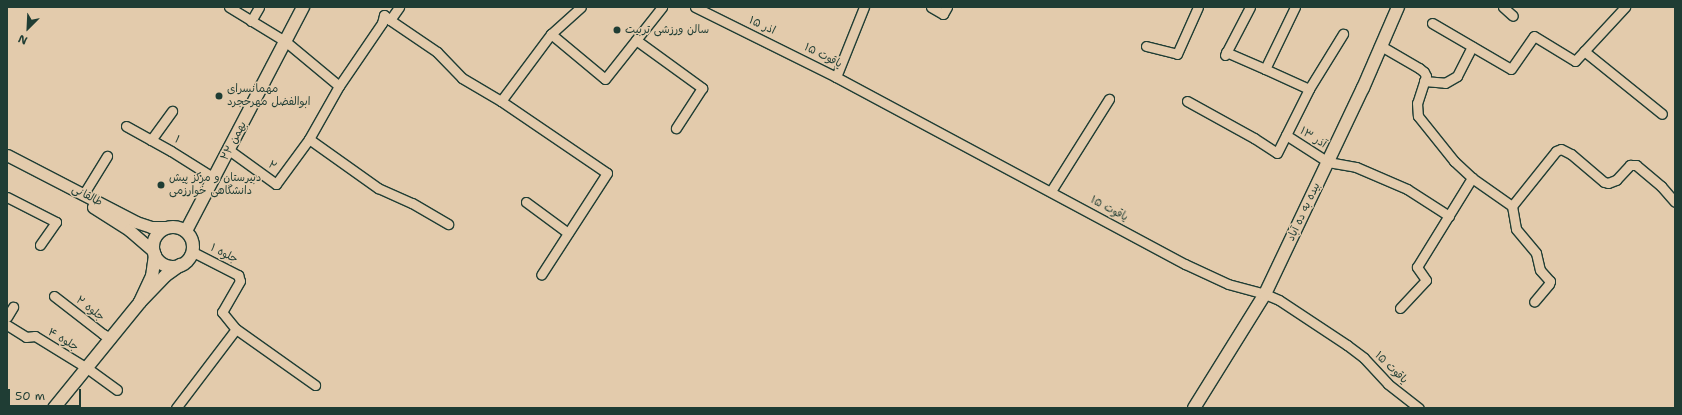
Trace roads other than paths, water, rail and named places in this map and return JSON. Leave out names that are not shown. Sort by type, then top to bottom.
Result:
[{"type":"main road","name":"۲۲ بهمن","points":[[186,232],[303,7]]},
{"type":"main road","name":"بیده به ده آباد","points":[[1194,408],[1265,294],[1328,162],[1398,7]]},
{"type":"main road","points":[[54,408],[140,302],[165,276],[190,258],[193,252],[192,239],[186,232],[177,227],[170,227],[164,229],[155,239],[155,254],[152,276],[140,302]]},
{"type":"main road","points":[[155,254],[162,263],[168,266],[180,265]]},
{"type":"street","points":[[229,7],[285,41],[339,86]]},
{"type":"street","points":[[251,21],[259,7]]},
{"type":"street","points":[[390,20],[399,7]]},
{"type":"street","points":[[501,101],[551,34],[581,7]]},
{"type":"street","points":[[551,34],[605,79],[662,7]]},
{"type":"street","name":"اذر ۱۵","points":[[695,7],[775,45]]},
{"type":"street","points":[[836,77],[864,7]]},
{"type":"street","points":[[931,7],[943,14],[947,7]]},
{"type":"street","points":[[1146,46],[1177,54],[1198,7]]},
{"type":"street","points":[[1250,7],[1226,53],[1309,89]]},
{"type":"street","points":[[1265,69],[1295,7]]},
{"type":"street","points":[[1503,7],[1513,16]]},
{"type":"street","points":[[1432,23],[1511,69],[1534,36],[1575,61],[1624,7]]},
{"type":"street","points":[[448,224],[412,203],[378,188],[308,139],[339,86],[382,23],[384,15],[437,52],[462,78],[501,101],[607,173],[541,275]]},
{"type":"street","points":[[1187,101],[1254,138],[1277,154],[1309,89],[1343,34]]},
{"type":"street","points":[[636,40],[702,88],[676,128]]},
{"type":"street","name":"یاقوت ۱۵","points":[[775,45],[1051,191],[1185,264],[1228,284],[1265,294],[1279,300],[1364,358],[1388,384],[1419,408]]},
{"type":"street","points":[[1381,46],[1419,68],[1426,76],[1416,103],[1418,116],[1454,161],[1472,178],[1512,206],[1516,229],[1536,253],[1540,270],[1550,281],[1534,302]]},
{"type":"street","points":[[1424,81],[1444,83],[1457,76],[1472,46]]},
{"type":"street","points":[[1584,51],[1662,114]]},
{"type":"street","points":[[1051,191],[1109,99]]},
{"type":"street","points":[[151,140],[172,111]]},
{"type":"street","name":"۱","points":[[126,126],[214,178]]},
{"type":"street","name":"آذر ۱۳","points":[[1286,135],[1328,162]]},
{"type":"street","name":"۲","points":[[229,150],[276,184],[308,139]]},
{"type":"street","points":[[1512,206],[1556,151],[1561,149],[1571,154],[1604,182],[1608,183],[1616,180],[1630,165],[1636,166],[1662,186],[1675,202]]},
{"type":"street","name":"طالقانی","points":[[7,155],[136,222],[151,227],[170,227]]},
{"type":"street","points":[[84,194],[107,156]]},
{"type":"street","points":[[1328,162],[1356,167],[1407,189],[1449,216]]},
{"type":"street","name":"طالقانی","points":[[7,163],[93,207],[129,230],[155,254]]},
{"type":"street","points":[[1400,308],[1426,280],[1417,267],[1472,178]]},
{"type":"street","points":[[7,197],[56,222],[40,245]]},
{"type":"street","points":[[526,202],[568,233]]},
{"type":"street","name":"جلوه ۱","points":[[193,252],[238,275],[240,282],[222,312],[236,329]]},
{"type":"street","name":"جلوه ۲","points":[[54,296],[103,334],[111,338]]},
{"type":"street","points":[[7,317],[13,307]]},
{"type":"street","name":"جلوه ۴","points":[[7,324],[26,337],[34,336],[87,368],[117,390]]},
{"type":"street","points":[[176,408],[236,329],[315,385]]},
{"type":"place","name":"سالن ورزشی تربیت","points":[[617,30]]},
{"type":"place","name":"مهمانسرای ابوالفضل مهرحجرد","points":[[219,96]]},
{"type":"place","name":"دبیرستان و مرکز پیش دانشگاهی خوارزمی","points":[[161,185]]}]
